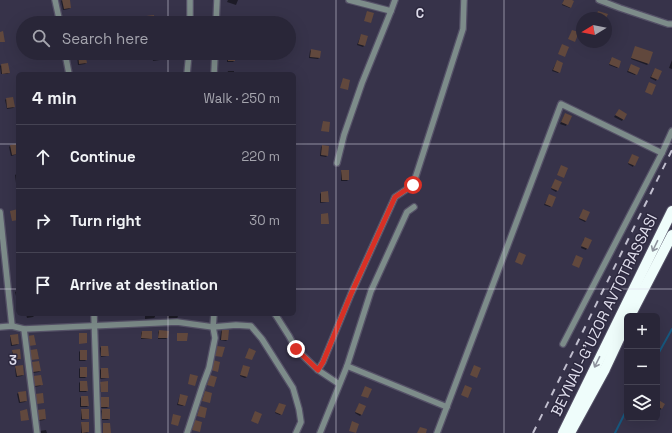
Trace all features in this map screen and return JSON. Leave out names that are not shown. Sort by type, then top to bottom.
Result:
[{"type":"highway","name":"BEYNAU-G'UZOR AVTOTRASSASI","points":[[563,433],[672,211]]},
{"type":"highway","name":"BEYNAU-G'UZOR AVTOTRASSASI","points":[[632,313],[672,235]]},
{"type":"highway","name":"BEYNAU-G'UZOR AVTOTRASSASI","points":[[570,433],[605,368],[624,328]]},
{"type":"street","points":[[55,0],[58,16]]},
{"type":"street","points":[[190,0],[190,16]]},
{"type":"street","points":[[216,16],[217,0]]},
{"type":"street","points":[[349,0],[392,11]]},
{"type":"street","points":[[337,162],[344,135],[362,83],[392,11],[395,0]]},
{"type":"street","points":[[318,370],[323,362],[351,294],[395,197],[413,185],[462,29],[464,0]]},
{"type":"street","points":[[599,0],[668,24],[672,24]]},
{"type":"street","points":[[66,60],[69,72]]},
{"type":"street","points":[[187,72],[188,60]]},
{"type":"street","points":[[214,72],[215,60]]},
{"type":"street","points":[[437,433],[561,104],[662,153]]},
{"type":"street","points":[[563,344],[662,153],[672,130]]},
{"type":"street","points":[[320,433],[347,366],[371,291],[407,212],[414,207]]},
{"type":"street","points":[[0,212],[12,326]]},
{"type":"street","points":[[94,316],[98,433]]},
{"type":"street","points":[[187,433],[202,384],[209,368],[215,338],[213,327],[214,316]]},
{"type":"street","points":[[276,316],[290,336],[296,349],[318,370],[340,384]]},
{"type":"street","points":[[0,327],[12,326],[24,329],[177,322],[213,327],[236,325],[251,326],[262,339],[293,388],[301,422],[296,433]]},
{"type":"street","points":[[24,329],[37,433]]},
{"type":"street","points":[[347,366],[447,407]]},
{"type":"building","points":[[62,0],[70,0],[71,8],[64,9]]},
{"type":"building","points":[[564,0],[574,1],[571,8],[562,4]]},
{"type":"building","points":[[367,11],[374,13],[371,23],[364,21]]},
{"type":"building","points":[[572,30],[576,31],[575,42],[568,39]]},
{"type":"building","points":[[3,31],[5,42],[0,42],[0,32]]},
{"type":"building","points":[[361,34],[368,36],[365,46],[358,44]]},
{"type":"building","points":[[562,44],[569,47],[565,57],[558,54]]},
{"type":"building","points":[[635,46],[653,52],[649,64],[631,58]]},
{"type":"building","points":[[311,49],[321,51],[320,58],[310,57]]},
{"type":"building","points":[[612,57],[621,61],[619,68],[609,64]]},
{"type":"building","points":[[79,60],[86,60],[87,63],[79,64]]},
{"type":"building","points":[[557,60],[563,63],[560,73],[553,70]]},
{"type":"building","points":[[8,63],[10,73],[2,74],[1,64]]},
{"type":"building","points":[[631,64],[640,68],[637,75],[628,71]]},
{"type":"building","points":[[655,68],[662,71],[658,80],[651,77]]},
{"type":"building","points":[[343,78],[350,80],[348,90],[340,88]]},
{"type":"building","points":[[649,82],[656,85],[652,95],[645,92]]},
{"type":"building","points":[[13,97],[15,107],[7,108],[6,98]]},
{"type":"building","points":[[619,109],[627,114],[624,120],[615,115]]},
{"type":"building","points":[[565,113],[572,116],[568,125],[561,122]]},
{"type":"building","points":[[323,121],[330,122],[329,132],[321,131]]},
{"type":"building","points":[[16,144],[16,154],[12,155],[10,145]]},
{"type":"building","points":[[322,145],[329,146],[328,156],[321,155]]},
{"type":"building","points":[[632,154],[639,157],[635,166],[628,163]]},
{"type":"building","points":[[561,165],[568,168],[564,178],[557,175]]},
{"type":"building","points":[[341,170],[349,170],[349,180],[342,180]]},
{"type":"building","points":[[555,179],[562,182],[558,191],[551,188]]},
{"type":"building","points":[[328,191],[329,202],[321,202],[321,192]]},
{"type":"building","points":[[549,194],[556,197],[552,207],[545,204]]},
{"type":"building","points":[[583,209],[590,212],[586,221],[579,218]]},
{"type":"building","points":[[16,210],[16,220],[12,221],[10,211]]},
{"type":"building","points":[[328,213],[329,224],[321,224],[321,214]]},
{"type":"building","points":[[585,237],[592,240],[588,249],[581,246]]},
{"type":"building","points":[[519,252],[526,255],[522,265],[515,262]]},
{"type":"building","points":[[576,255],[583,258],[579,268],[572,265]]},
{"type":"building","points":[[222,329],[229,330],[228,340],[221,340]]},
{"type":"building","points":[[159,330],[169,331],[168,338],[158,338]]},
{"type":"building","points":[[142,331],[152,331],[152,339],[141,338]]},
{"type":"building","points":[[79,333],[87,333],[87,343],[79,344]]},
{"type":"building","points":[[177,333],[188,333],[187,341],[177,341]]},
{"type":"building","points":[[18,334],[19,344],[12,345],[10,335]]},
{"type":"building","points":[[34,335],[36,345],[29,346],[27,336]]},
{"type":"building","points":[[101,346],[108,346],[109,356],[101,356]]},
{"type":"building","points":[[217,346],[225,347],[222,357],[215,356]]},
{"type":"building","points":[[249,348],[256,351],[252,360],[245,358]]},
{"type":"building","points":[[20,349],[21,359],[14,360],[12,350]]},
{"type":"building","points":[[37,349],[39,359],[31,360],[30,350]]},
{"type":"building","points":[[80,350],[87,350],[87,360],[80,360]]},
{"type":"building","points":[[213,360],[220,362],[218,372],[211,370]]},
{"type":"building","points":[[39,361],[41,371],[33,372],[32,362]]},
{"type":"building","points":[[23,365],[24,375],[17,376],[15,366]]},
{"type":"building","points":[[243,365],[250,367],[247,377],[240,375]]},
{"type":"building","points":[[474,365],[481,368],[477,378],[470,375]]},
{"type":"building","points":[[80,367],[87,367],[87,377],[80,377]]},
{"type":"building","points":[[101,368],[108,368],[109,378],[101,378]]},
{"type":"building","points":[[190,374],[198,376],[195,386],[188,384]]},
{"type":"building","points":[[41,375],[43,385],[35,386],[33,376]]},
{"type":"building","points":[[210,375],[217,377],[214,387],[207,385]]},
{"type":"building","points":[[80,381],[87,381],[88,391],[80,391]]},
{"type":"building","points":[[108,381],[108,392],[101,392],[100,382]]},
{"type":"building","points":[[465,385],[472,388],[468,398],[461,395]]},
{"type":"building","points":[[365,386],[372,389],[368,398],[361,396]]},
{"type":"building","points":[[26,391],[27,401],[20,402],[18,392]]},
{"type":"building","points":[[205,391],[212,393],[210,403],[202,401]]},
{"type":"building","points":[[43,393],[44,403],[37,404],[35,394]]},
{"type":"building","points":[[180,394],[188,396],[185,406],[178,404]]},
{"type":"building","points":[[81,396],[88,396],[89,406],[81,406]]},
{"type":"building","points":[[101,397],[109,397],[109,407],[101,407]]},
{"type":"building","points":[[660,401],[665,404],[662,409],[660,408]]},
{"type":"building","points":[[279,403],[286,405],[282,415],[275,412]]},
{"type":"building","points":[[359,403],[366,406],[362,415],[355,412]]},
{"type":"building","points":[[200,406],[207,408],[205,418],[197,416]]},
{"type":"building","points":[[27,409],[29,420],[21,421],[20,411]]},
{"type":"building","points":[[45,409],[46,419],[39,420],[37,410]]},
{"type":"building","points":[[81,409],[89,409],[89,419],[82,419]]},
{"type":"building","points":[[102,409],[110,409],[110,419],[102,419]]},
{"type":"building","points":[[255,411],[262,414],[258,424],[251,421]]},
{"type":"building","points":[[173,414],[181,416],[178,426],[171,424]]},
{"type":"building","points":[[195,420],[202,422],[200,432],[192,430]]},
{"type":"building","points":[[352,421],[359,424],[356,433],[349,431]]},
{"type":"building","points":[[81,422],[89,422],[89,432],[82,433]]},
{"type":"building","points":[[103,423],[110,423],[111,433],[103,433]]},
{"type":"building","points":[[420,427],[427,429],[426,433],[417,433]]},
{"type":"waterway","points":[[660,351],[672,329]]},
{"type":"waterway","points":[[615,433],[624,415]]},
{"type":"railway","points":[[533,433],[672,150]]},
{"type":"route","points":[[296,349],[318,370],[323,362],[351,294],[395,197],[413,185]]}]
